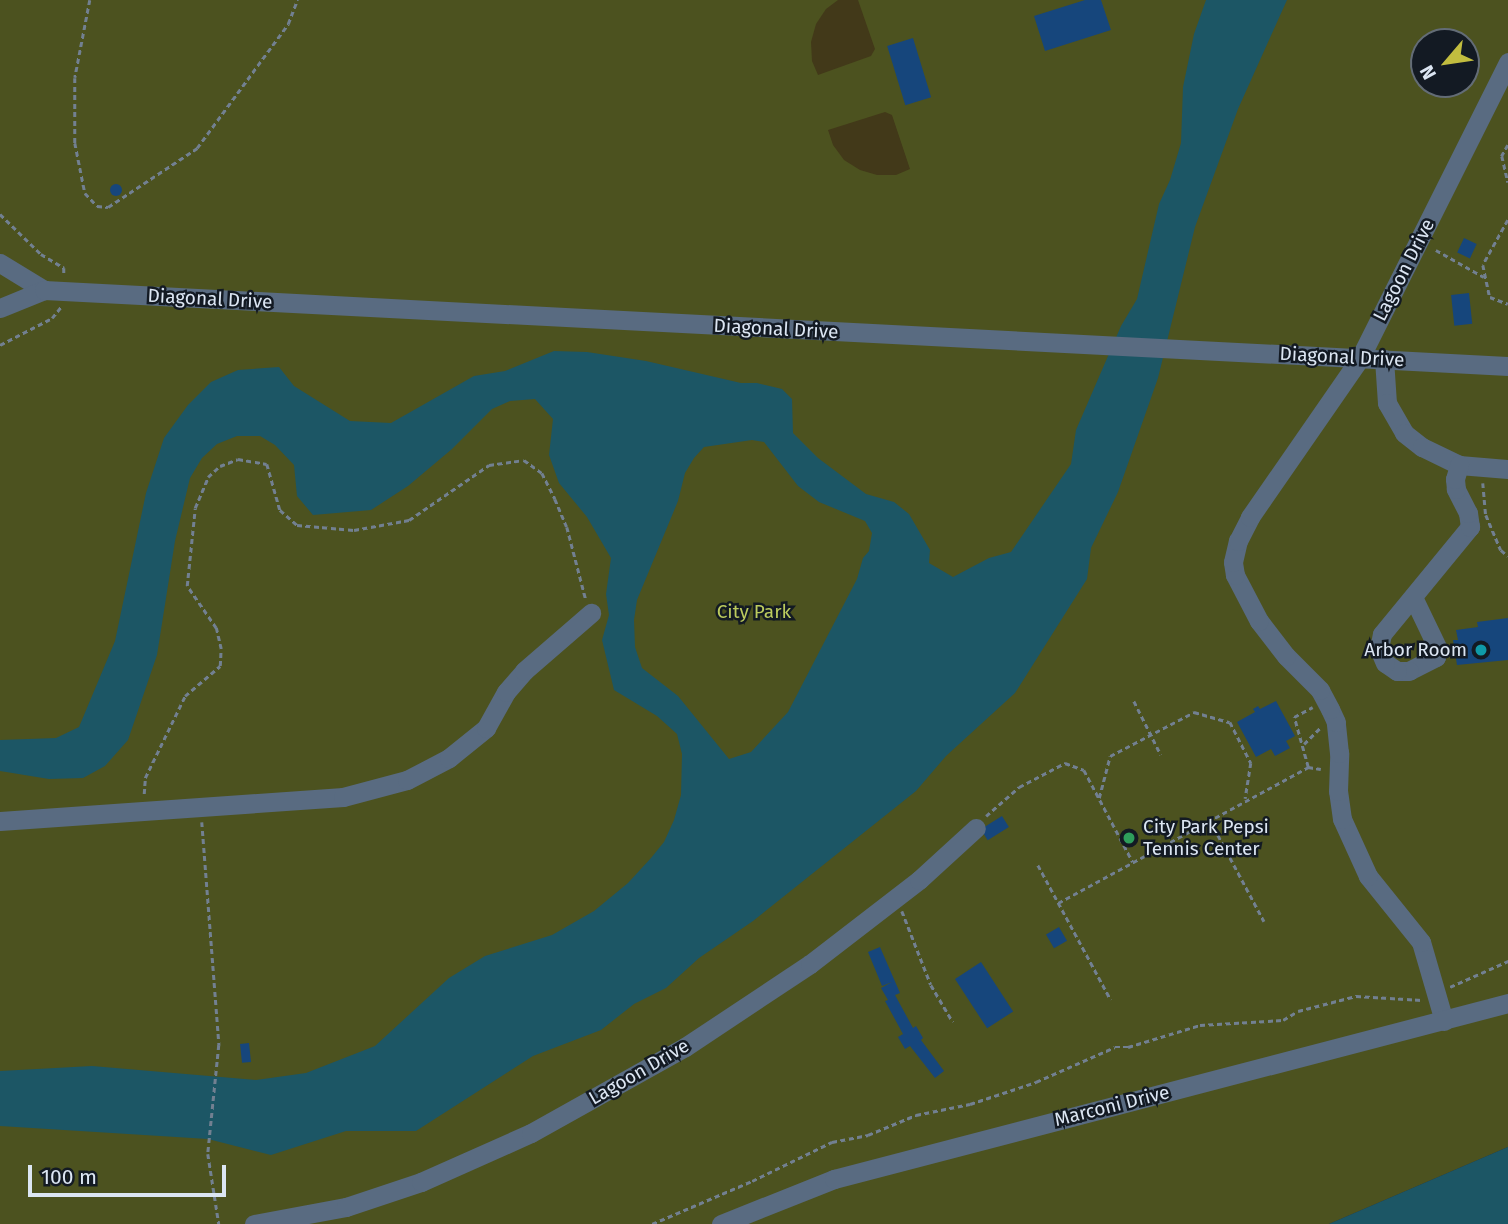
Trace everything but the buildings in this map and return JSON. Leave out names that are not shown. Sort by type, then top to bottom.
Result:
[{"type":"street","name":"Lagoon Drive","points":[[1444,1021],[1420,942],[1368,876],[1342,819],[1338,791],[1339,753],[1336,722],[1331,709],[1320,690],[1264,628],[1248,603],[1233,562],[1238,541],[1259,503],[1360,358],[1508,62]]},
{"type":"street","name":"Diagonal Drive","points":[[0,263],[44,290]]},
{"type":"street","name":"Diagonal Drive","points":[[0,308],[44,290],[1508,366]]},
{"type":"street","points":[[1384,359],[1384,384],[1395,420],[1404,433],[1422,447],[1460,465],[1508,470]]},
{"type":"street","points":[[1413,597],[1470,527],[1468,513],[1456,489],[1455,479],[1460,465]]},
{"type":"street","points":[[0,821],[343,797],[407,780],[449,758],[486,728],[506,692],[524,671],[591,613]]},
{"type":"street","name":"Lagoon Drive","points":[[254,1224],[346,1207],[421,1182],[531,1133],[685,1047],[810,964],[897,898],[976,828]]},
{"type":"street","name":"Marconi Drive","points":[[722,1224],[834,1179],[1508,1003]]},
{"type":"path","points":[[90,0],[75,78],[75,143],[85,193],[97,206],[108,207],[197,148],[288,24],[297,0]]},
{"type":"path","points":[[1508,145],[1502,156],[1508,182]]},
{"type":"path","points":[[0,214],[41,254],[64,268],[65,291],[60,310],[52,318],[0,345]]},
{"type":"path","points":[[1508,220],[1483,265],[1490,297],[1508,304]]},
{"type":"path","points":[[1436,250],[1484,277]]},
{"type":"path","points":[[137,810],[144,797],[145,778],[185,696],[220,666],[222,649],[216,628],[187,586],[195,508],[208,477],[220,466],[238,459],[267,464],[280,510],[297,525],[355,530],[409,520],[489,465],[524,460],[542,472],[555,499],[567,527],[591,613]]},
{"type":"path","points":[[1483,498],[1496,540],[1508,556]]},
{"type":"path","points":[[1134,701],[1161,755]]},
{"type":"path","points":[[1308,767],[1294,717],[1319,703]]},
{"type":"path","points":[[1099,799],[1110,756],[1194,712],[1230,722],[1251,763],[1245,801]]},
{"type":"path","points":[[976,828],[994,806],[1019,787],[1065,763],[1084,770],[1133,862]]},
{"type":"path","points":[[1058,902],[1308,767],[1326,770]]},
{"type":"path","points":[[201,805],[219,1045],[209,1143],[219,1224]]},
{"type":"path","points":[[1210,820],[1264,921]]},
{"type":"path","points":[[1038,865],[1111,1000]]},
{"type":"path","points":[[897,898],[931,985],[953,1022]]},
{"type":"path","points":[[652,1224],[752,1181],[832,1142],[868,1135],[916,1115],[970,1104],[1010,1091],[1061,1073],[1115,1046],[1145,1042],[1200,1025],[1283,1020],[1298,1011],[1356,996],[1422,1000],[1508,961]]},
{"type":"green space","name":"City Park","points":[[0,0],[1508,0],[1508,1147],[1329,1224],[0,1224]]},
{"type":"sand","points":[[838,0],[858,0],[875,49],[871,56],[818,75],[812,61],[811,42],[816,24],[826,9]]},
{"type":"sand","points":[[885,112],[892,115],[910,169],[896,175],[877,175],[860,170],[844,160],[833,145],[828,130]]},
{"type":"water","points":[[1206,0],[1287,0],[1238,109],[1195,227],[1158,378],[1118,492],[1091,548],[1087,579],[1015,693],[946,756],[916,791],[753,921],[699,958],[666,988],[634,1004],[601,1030],[533,1056],[416,1131],[346,1131],[271,1155],[208,1139],[0,1126],[0,1071],[92,1066],[256,1080],[306,1073],[375,1046],[449,978],[485,956],[552,935],[594,911],[628,883],[651,858],[664,842],[674,820],[681,795],[682,754],[677,734],[657,716],[614,690],[602,640],[609,615],[606,594],[611,558],[587,517],[559,483],[549,455],[553,419],[535,399],[510,401],[492,409],[452,449],[408,486],[371,510],[313,515],[297,496],[294,465],[275,445],[260,436],[237,436],[217,444],[202,458],[190,478],[175,541],[157,655],[128,740],[105,766],[83,778],[49,779],[0,771],[0,740],[56,738],[79,727],[115,641],[146,493],[164,438],[188,405],[211,382],[238,370],[279,367],[294,386],[350,421],[391,423],[474,376],[505,371],[554,351],[587,352],[646,361],[741,383],[757,383],[782,389],[792,399],[793,433],[818,458],[866,494],[894,502],[909,514],[930,550],[929,563],[953,577],[989,558],[1011,552],[1071,464],[1076,430],[1121,326],[1137,299],[1159,204],[1170,180],[1181,143],[1183,87],[1194,34]],"holes":[[[752,440],[764,442],[798,486],[819,502],[865,521],[872,533],[869,551],[863,558],[857,579],[788,712],[751,752],[729,759],[678,696],[642,668],[635,647],[634,620],[637,600],[678,501],[685,473],[694,458],[704,447]]]},
{"type":"water","points":[[1508,1147],[1508,1224],[1329,1224]]},
{"type":"place","name":"Arbor Room","points":[[1481,650]]},
{"type":"place","name":"City Park Pepsi Tennis Center","points":[[1129,838]]}]
